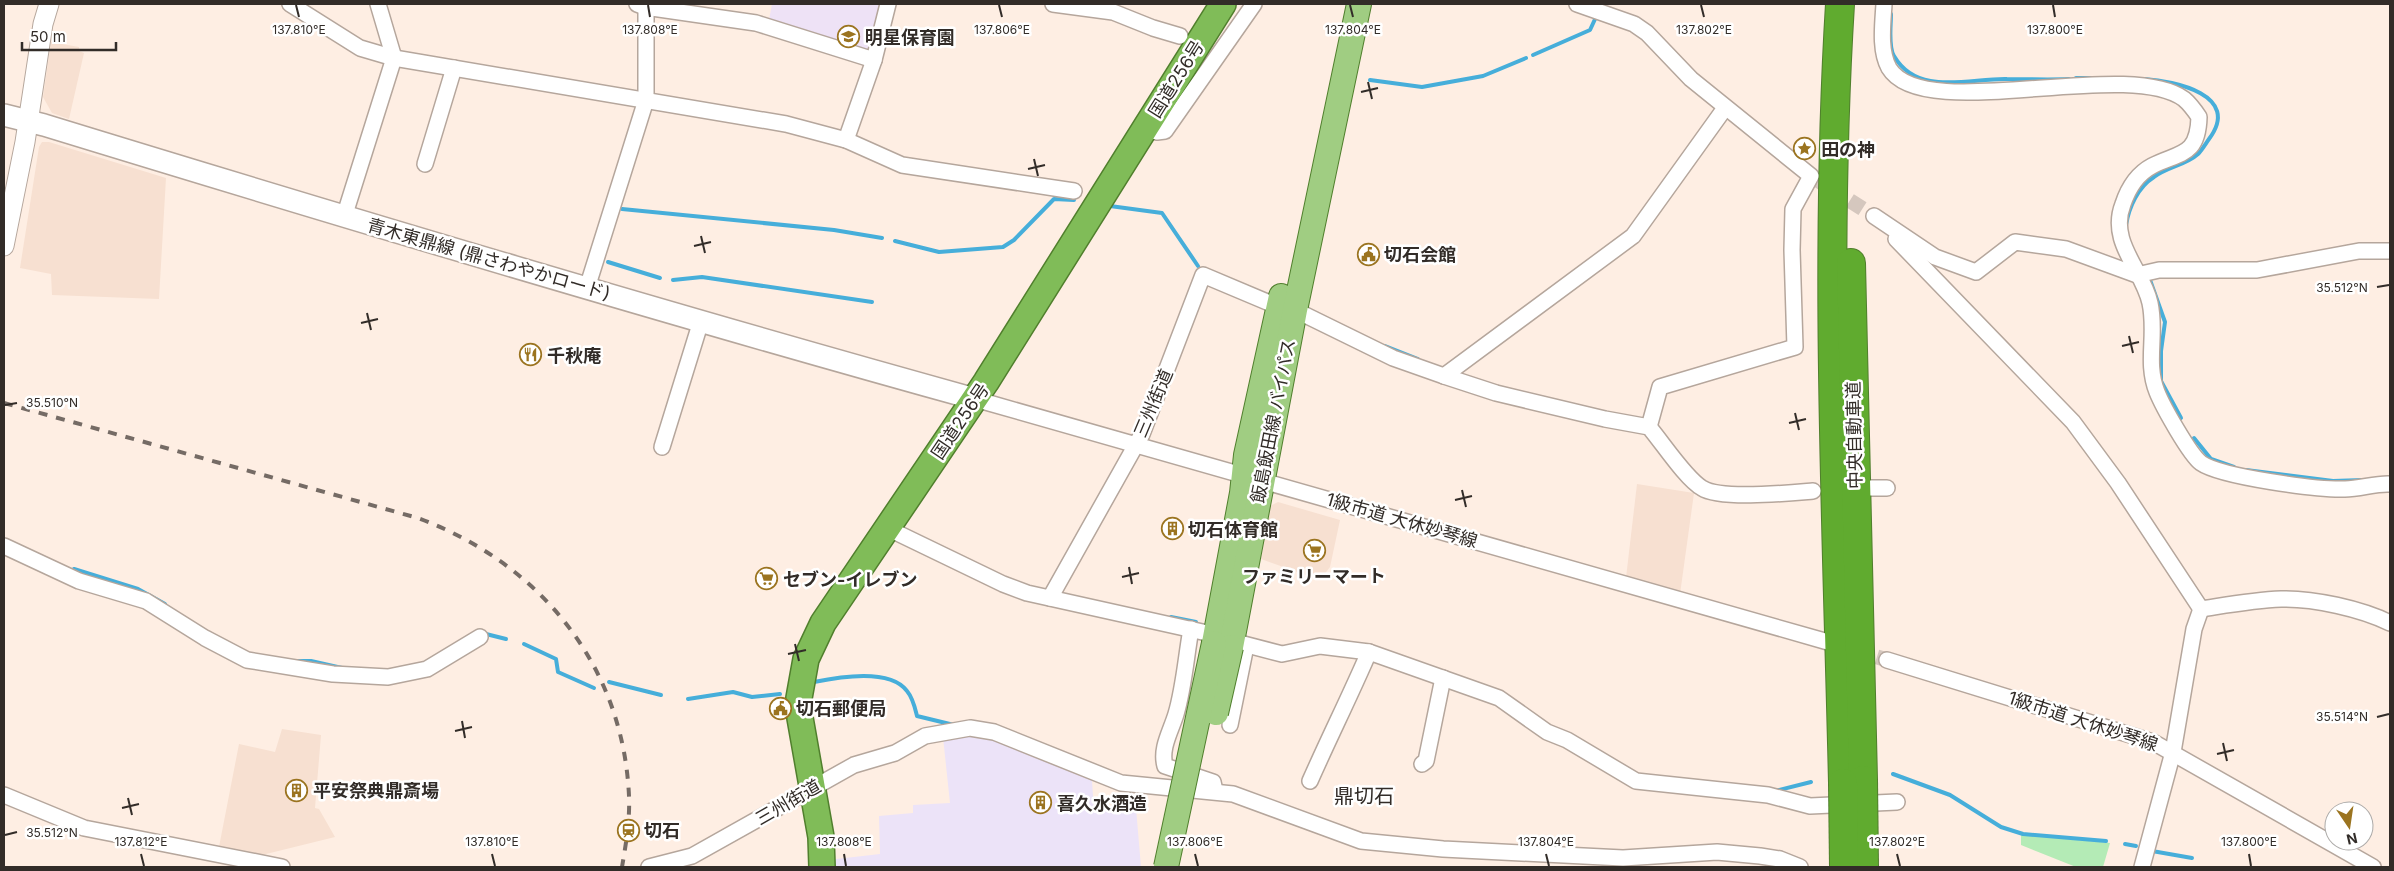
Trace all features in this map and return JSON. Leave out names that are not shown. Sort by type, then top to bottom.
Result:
[{"type":"highway","name":"国道256号","points":[[822,867],[821,837],[800,718],[799,698],[806,660],[823,623],[975,399],[1223,4]]},
{"type":"highway","name":"中央自動車道","points":[[1840,4],[1834,138],[1832,313],[1853,782],[1864,867]]},
{"type":"highway","name":"中央自動車道","points":[[1844,867],[1853,782],[1852,138],[1858,4]]},
{"type":"main road","name":"飯島飯田線 バイパス","points":[[1181,867],[1228,642],[1253,478],[1287,309],[1342,4]]},
{"type":"main road","name":"飯島飯田線 バイパス","points":[[1287,309],[1359,4]]},
{"type":"main road","name":"青木東鼎線 (鼎さわやかロード)","points":[[4,115],[344,218],[975,399]]},
{"type":"main road","name":"飯島飯田線 バイパス","points":[[1166,867],[1228,642]]},
{"type":"street","points":[[4,246],[49,4]]},
{"type":"street","points":[[290,4],[360,48],[394,58],[786,124],[846,140],[902,165],[1074,191]]},
{"type":"street","points":[[344,218],[394,58],[378,4]]},
{"type":"street","points":[[846,140],[874,60],[888,4]]},
{"type":"street","points":[[1053,4],[1113,12],[1153,28],[1180,36]]},
{"type":"street","points":[[1145,129],[1165,131],[1254,4]]},
{"type":"street","points":[[1577,4],[1634,24],[1647,33],[1691,79],[1811,176],[1793,209],[1792,250],[1796,347],[1660,387],[1650,427]]},
{"type":"street","points":[[1884,4],[1883,49],[1889,68],[1904,83],[1960,94],[2001,89],[2131,86],[2171,94],[2184,99],[2199,117],[2199,128],[2191,146],[2183,155],[2152,166],[2140,174],[2132,184],[2122,206],[2120,238],[2148,295],[2154,323],[2150,362],[2157,392],[2193,455],[2202,464],[2223,472],[2265,480],[2345,489],[2390,484]]},
{"type":"street","points":[[587,288],[646,100],[643,5],[756,23],[874,60]]},
{"type":"street","points":[[425,164],[454,68]]},
{"type":"street","points":[[1444,376],[1633,236],[1725,108]]},
{"type":"street","points":[[2201,609],[2118,482],[2073,422],[1874,216],[1935,257],[1976,272],[2015,242],[2066,249],[2138,275],[2159,270],[2257,270],[2358,250],[2390,251]]},
{"type":"street","name":"三州街道","points":[[1050,598],[1142,434],[1203,275],[1287,309]]},
{"type":"street","points":[[1287,309],[1393,358],[1496,393],[1605,419],[1650,427],[1694,480],[1707,491],[1726,494],[1813,492]]},
{"type":"street","points":[[662,447],[701,321]]},
{"type":"street","name":"1級市道 大休妙琴線","points":[[975,399],[1828,642]]},
{"type":"street","points":[[1870,488],[1887,488]]},
{"type":"street","points":[[887,528],[1003,584],[1026,593],[1191,629],[1228,642],[1282,654],[1320,646],[1369,652],[1499,698],[1547,732],[1567,740],[1636,780],[1683,788],[1768,796],[1810,806],[1897,802]]},
{"type":"street","points":[[4,546],[79,581],[146,601],[205,638],[247,660],[333,674],[388,677],[427,669],[480,637]]},
{"type":"street","points":[[2201,609],[2283,599],[2322,603],[2377,616],[2390,622]]},
{"type":"street","points":[[2142,867],[2173,752],[2194,629],[2201,609]]},
{"type":"street","points":[[1191,629],[1176,713],[1164,750],[1164,762],[1165,766],[1213,782],[1215,791]]},
{"type":"street","points":[[1228,642],[1230,725]]},
{"type":"street","points":[[1310,782],[1336,721],[1353,691],[1369,652]]},
{"type":"street","name":"1級市道 大休妙琴線","points":[[1887,660],[2144,739],[2173,752],[2373,867]]},
{"type":"street","points":[[1422,764],[1426,761],[1443,678]]},
{"type":"street","name":"三州街道","points":[[650,867],[692,856],[854,765],[895,753],[925,736],[970,728],[994,732],[1121,783],[1234,794],[1361,841],[1394,846],[1623,858],[1717,852],[1780,859],[1800,867]]},
{"type":"street","points":[[4,795],[84,828],[282,867]]},
{"type":"shaded area","name":"明星保育園","points":[[772,4],[885,4],[873,54],[769,20]]},
{"type":"shaded area","points":[[51,42],[79,47],[79,51],[84,53],[69,119],[52,113],[43,97]]},
{"type":"shaded area","points":[[42,142],[49,142],[166,178],[159,299],[52,295],[51,274],[20,268],[39,147]]},
{"type":"shaded area","points":[[1637,484],[1694,493],[1680,594],[1626,578]]},
{"type":"shaded area","points":[[1278,502],[1340,520],[1330,567],[1320,580],[1261,559],[1270,506]]},
{"type":"shaded area","points":[[282,729],[321,735],[315,808],[319,809],[335,837],[262,855],[219,847],[239,744],[275,752]]},
{"type":"shaded area","points":[[970,734],[989,736],[1062,765],[1092,781],[1094,810],[1136,808],[1141,867],[828,867],[828,860],[880,854],[879,816],[913,813],[913,805],[950,803],[943,737]]},
{"type":"green space","points":[[2021,835],[2110,843],[2103,867],[2076,867],[2021,845]]},
{"type":"waterway","points":[[1891,14],[1890,42],[1892,52],[1904,69],[1916,77],[1930,81],[1945,82],[1992,79],[2069,79]]},
{"type":"waterway","points":[[1533,55],[1590,30],[1596,17]]},
{"type":"waterway","points":[[1370,80],[1422,87],[1483,76],[1526,58]]},
{"type":"waterway","points":[[2076,78],[2107,78]]},
{"type":"waterway","points":[[2126,225],[2129,211],[2143,186],[2159,174],[2188,161],[2198,154],[2217,124],[2217,111],[2211,101],[2200,93],[2172,83],[2144,79]]},
{"type":"waterway","points":[[895,241],[939,252],[1003,247],[1014,240],[1054,199],[1074,200]]},
{"type":"waterway","points":[[1110,206],[1162,213],[1198,266]]},
{"type":"waterway","points":[[622,209],[834,230],[882,238]]},
{"type":"waterway","points":[[608,262],[660,278]]},
{"type":"waterway","points":[[673,280],[702,277],[872,302]]},
{"type":"waterway","points":[[2150,280],[2165,322],[2161,351],[2161,381],[2181,418]]},
{"type":"waterway","points":[[1385,346],[1418,359]]},
{"type":"waterway","points":[[2194,438],[2211,459],[2234,467]]},
{"type":"waterway","points":[[2246,470],[2333,481],[2363,480]]},
{"type":"waterway","points":[[74,569],[138,589],[165,604]]},
{"type":"waterway","points":[[1171,617],[1196,622]]},
{"type":"waterway","points":[[482,633],[506,639]]},
{"type":"waterway","points":[[524,644],[556,659],[558,672],[594,688]]},
{"type":"waterway","points":[[295,661],[311,661],[342,668]]},
{"type":"waterway","points":[[814,682],[863,676],[889,679],[907,691],[917,716],[954,725]]},
{"type":"waterway","points":[[609,682],[661,695]]},
{"type":"waterway","points":[[688,699],[733,692],[752,697],[780,694]]},
{"type":"waterway","points":[[1893,774],[1950,795],[2001,827],[2023,834],[2106,841]]},
{"type":"waterway","points":[[1775,791],[1811,782]]},
{"type":"waterway","points":[[2125,844],[2136,846]]},
{"type":"waterway","points":[[2152,851],[2192,858]]},
{"type":"tunnel","points":[[1811,176],[1874,216]]},
{"type":"tunnel","points":[[1855,650],[1887,660]]},
{"type":"railway","points":[[4,403],[418,518],[462,537],[501,562],[536,591],[567,624],[592,662],[611,703],[623,748],[629,796],[628,823],[622,867]]},
{"type":"place","name":"明星保育園","points":[[849,37]]},
{"type":"place","name":"田の神","points":[[1805,149]]},
{"type":"place","name":"切石会館","points":[[1368,254]]},
{"type":"place","name":"千秋庵","points":[[531,355]]},
{"type":"place","name":"切石体育館","points":[[1172,529]]},
{"type":"place","name":"ファミリーマート","points":[[1314,551]]},
{"type":"place","name":"セブン-イレブン","points":[[767,579]]},
{"type":"place","name":"切石郵便局","points":[[780,708]]},
{"type":"place","name":"平安祭典鼎斎場","points":[[297,790]]},
{"type":"place","name":"喜久水酒造","points":[[1041,803]]},
{"type":"place","name":"切石","points":[[628,830]]},
{"type":"district","name":"鼎切石","points":[[1364,796]]}]
